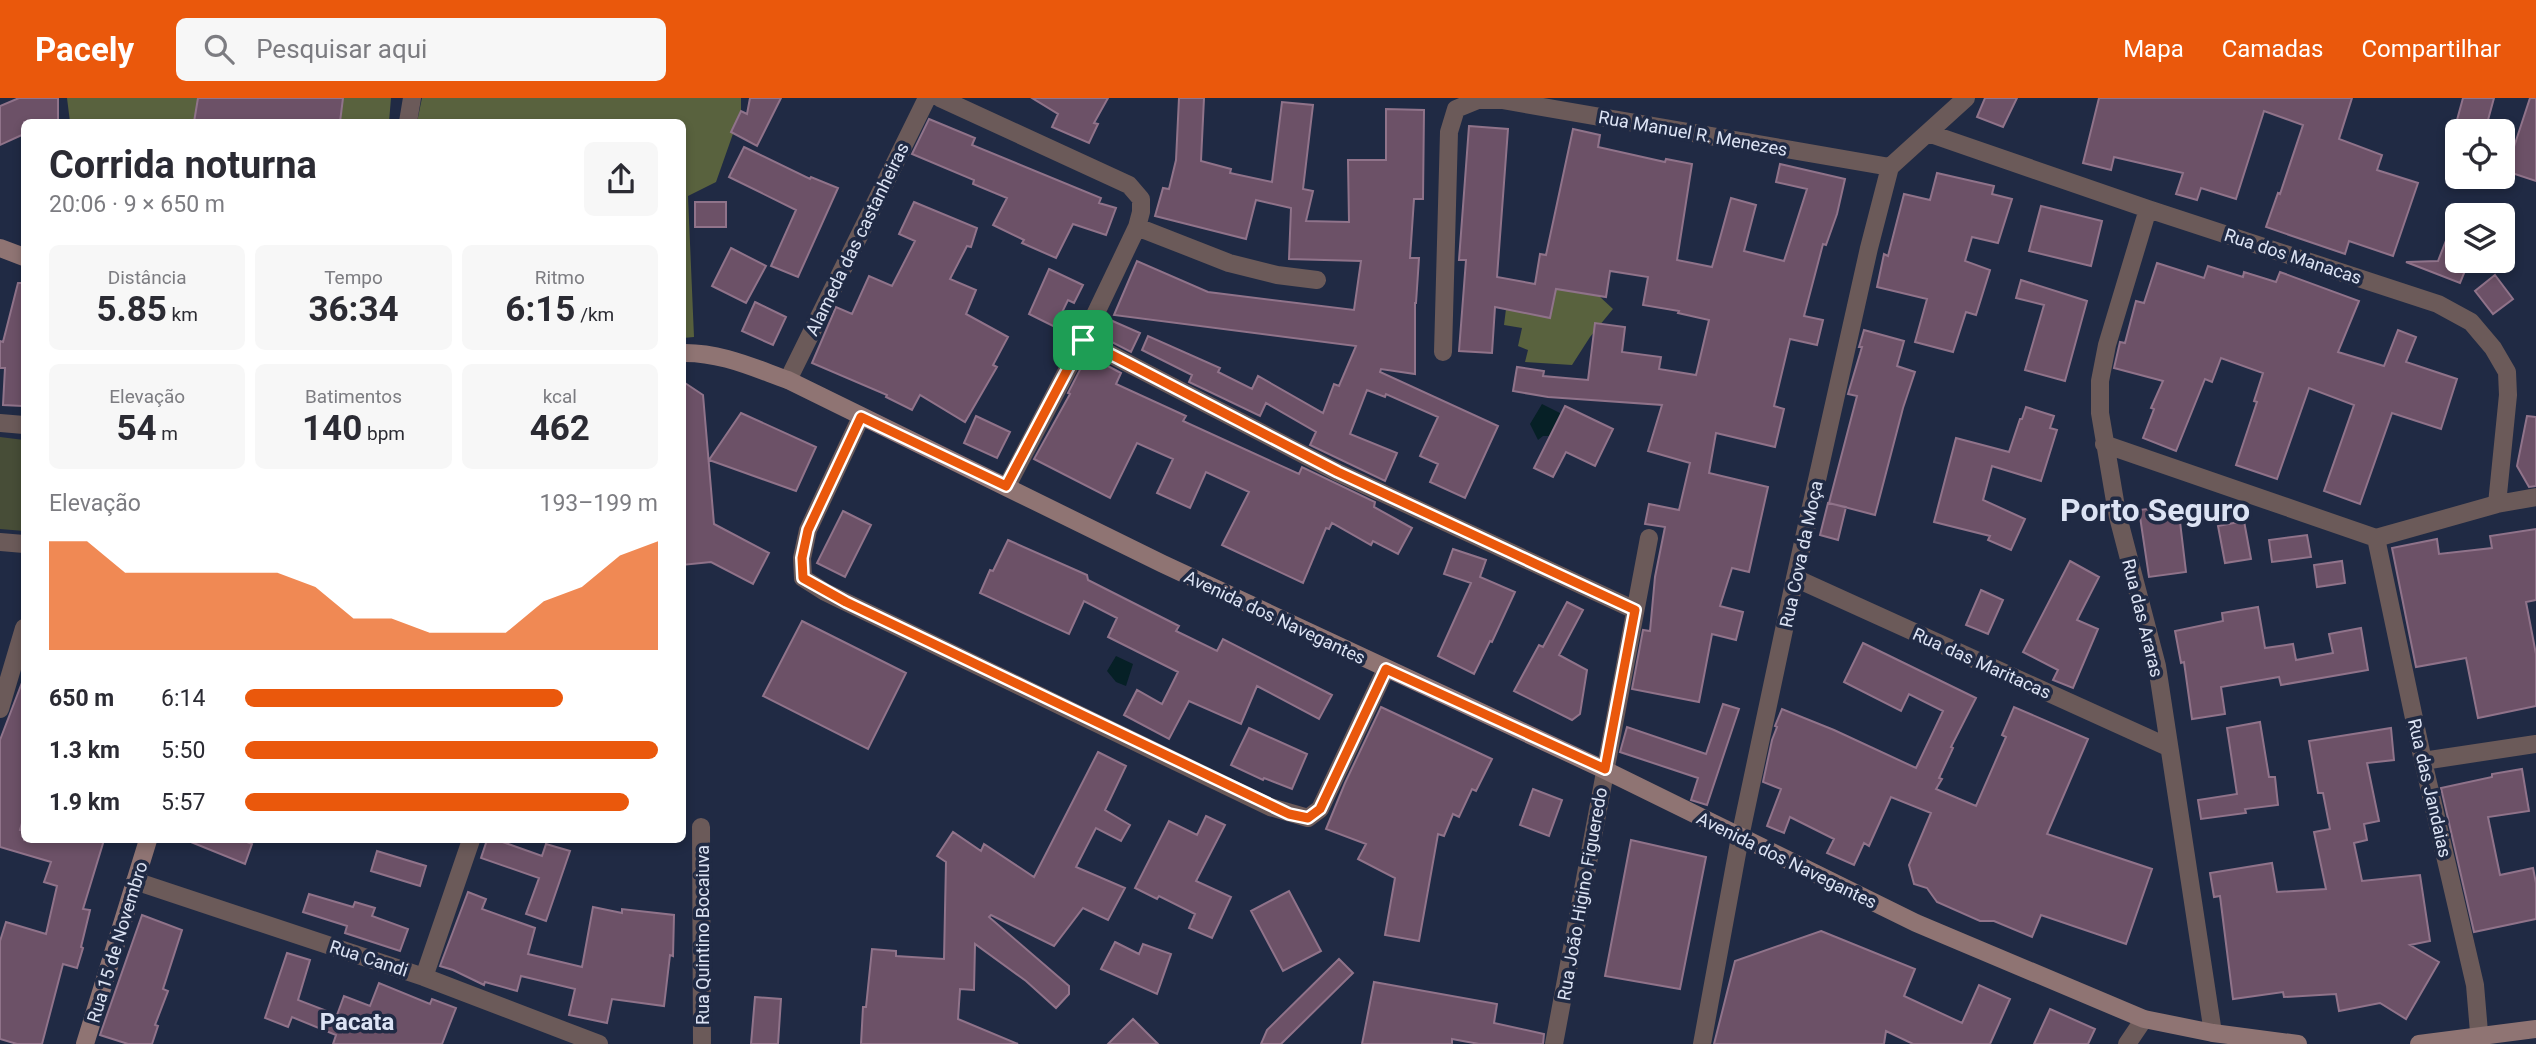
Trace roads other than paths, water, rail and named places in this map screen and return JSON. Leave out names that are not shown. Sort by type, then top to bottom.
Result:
[{"type":"main road","points":[[0,248],[21,256]]},
{"type":"main road","name":"Avenida dos Navegantes","points":[[686,353],[702,353],[737,362],[788,380],[1163,564],[1605,769],[1916,923],[2144,1019],[2213,1033],[2298,1044]]},
{"type":"main road","name":"Rua 15 de Novembro","points":[[85,1044],[147,843]]},
{"type":"main road","points":[[2418,1044],[2480,1041],[2536,1029]]},
{"type":"street","points":[[408,119],[412,98]]},
{"type":"street","name":"Alameda das castanheiras","points":[[788,380],[927,98]]},
{"type":"street","points":[[940,98],[1129,185],[1141,199],[1137,227],[1083,340],[1006,486]]},
{"type":"street","points":[[1890,167],[1966,98]]},
{"type":"street","name":"Rua Manuel R. Menezes","points":[[1443,352],[1449,132],[1457,110],[1478,100],[1502,100],[1890,167]]},
{"type":"street","name":"Rua dos Manacas","points":[[1928,133],[2148,209],[2438,304],[2471,321],[2493,348],[2507,372],[2508,395],[2497,504]]},
{"type":"street","name":"Rua Cova da Moça","points":[[1702,1044],[1740,837],[1795,578],[1869,248],[1890,167]]},
{"type":"street","name":"Rua das Araras","points":[[2148,209],[2107,345],[2100,380],[2100,413],[2117,513],[2157,666],[2213,1033]]},
{"type":"street","points":[[1137,227],[1229,263],[1277,275],[1317,280]]},
{"type":"street","points":[[1083,340],[1338,472],[1635,610]]},
{"type":"street","points":[[861,417],[808,530],[802,558],[803,578],[836,597],[1270,807],[1308,818],[1320,809],[1386,669]]},
{"type":"street","points":[[0,423],[21,425]]},
{"type":"street","points":[[2104,444],[2376,538],[2497,504],[2536,497]]},
{"type":"street","name":"Rua João Higino Figueredo","points":[[1554,1044],[1649,538]]},
{"type":"street","name":"Rua das Jandaias","points":[[2376,538],[2423,761],[2475,985],[2480,1041]]},
{"type":"street","points":[[0,542],[21,544]]},
{"type":"street","name":"Rua das Maritacas","points":[[1795,578],[2168,747]]},
{"type":"street","points":[[0,709],[21,638]]},
{"type":"street","points":[[2423,761],[2536,744]]},
{"type":"street","name":"Rua Quintino Bocaiuva","points":[[701,827],[702,1044]]},
{"type":"street","points":[[424,976],[470,843]]},
{"type":"street","name":"Rua Candi","points":[[135,881],[424,976],[599,1044]]},
{"type":"street","points":[[2127,1044],[2144,1019]]},
{"type":"district","name":"Porto Seguro","points":[[2155,510]]},
{"type":"district","name":"Pacata","points":[[357,1022]]}]
